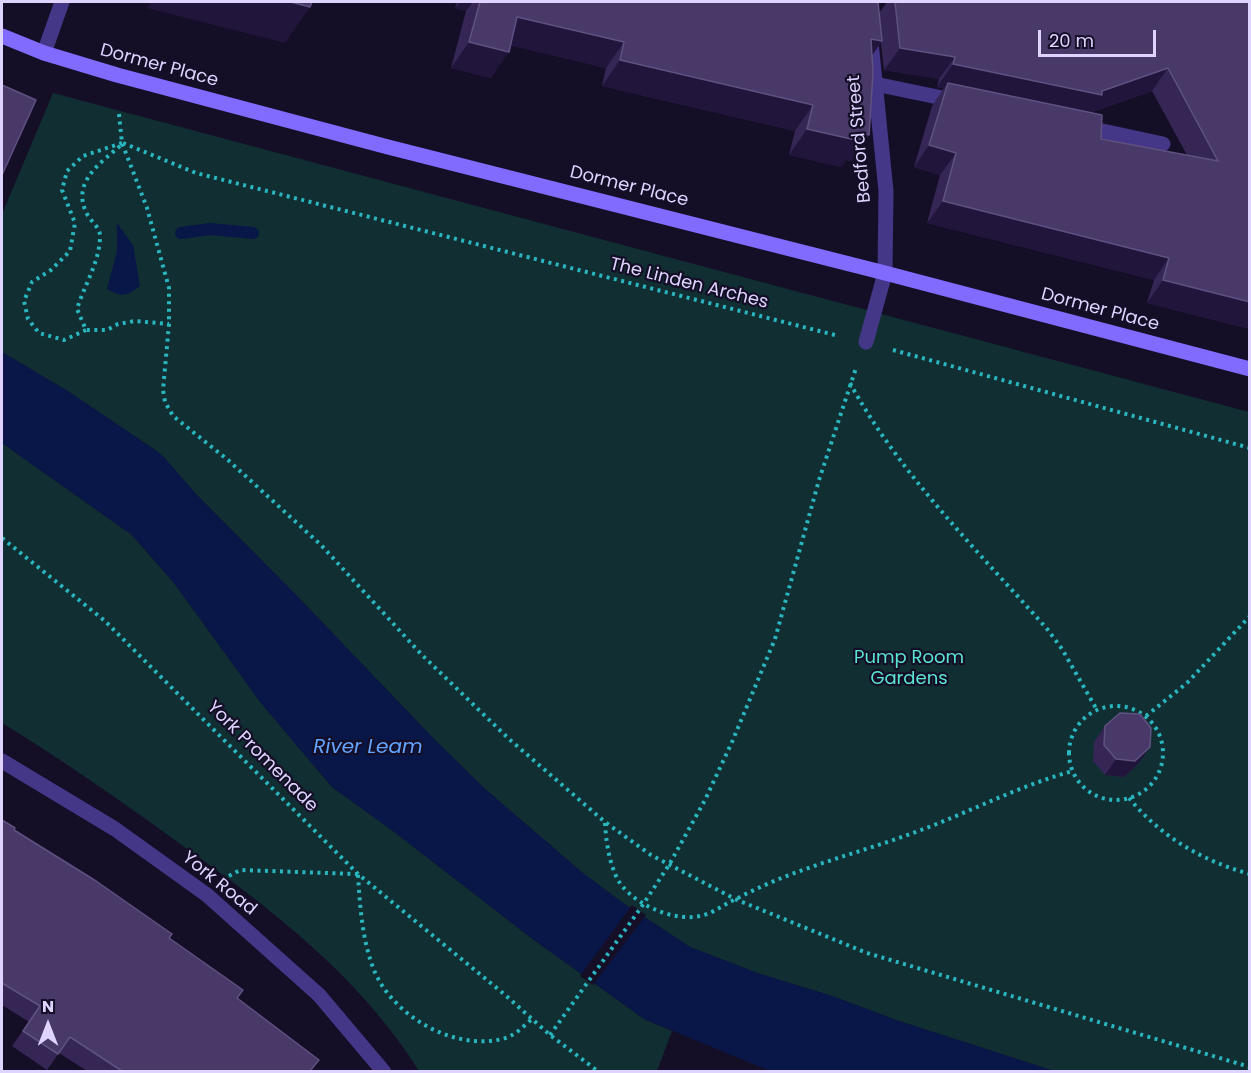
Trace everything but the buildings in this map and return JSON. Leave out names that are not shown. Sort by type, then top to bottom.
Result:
[{"type":"street","points":[[44,53],[62,2]]},
{"type":"street","name":"Bedford Street","points":[[866,342],[885,273],[886,191],[867,2]]},
{"type":"street","name":"Dormer Place","points":[[2,36],[44,53],[117,75],[1250,369]]},
{"type":"street","points":[[875,84],[968,103]]},
{"type":"street","points":[[1071,124],[1163,144]]},
{"type":"street","name":"York Road","points":[[2,761],[115,829],[207,895],[319,995],[384,1071]]},
{"type":"path","points":[[119,114],[122,143],[147,208],[169,288],[169,324],[163,390],[165,402],[173,416],[270,497],[321,545],[430,663],[509,739],[605,822],[651,855],[735,899],[867,953],[1250,1067]]},
{"type":"path","points":[[86,330],[76,309],[96,260],[100,236],[96,225],[87,214],[81,194],[88,175],[122,143]]},
{"type":"path","points":[[122,143],[83,156],[67,171],[62,190],[75,223],[70,250],[51,270],[32,282],[24,301],[28,318],[39,333],[64,340],[86,330],[107,330],[118,324],[135,321],[169,324]]},
{"type":"path","name":"The Linden Arches","points":[[122,143],[196,173],[866,342],[1250,448]]},
{"type":"path","points":[[550,1035],[669,865],[718,771],[754,693],[775,639],[819,480],[850,382],[866,342]]},
{"type":"path","points":[[850,382],[867,414],[929,496],[1062,648],[1097,710]]},
{"type":"path","name":"York Promenade","points":[[2,538],[105,621],[358,874],[504,994],[550,1035],[600,1071]]},
{"type":"path","points":[[1146,717],[1187,684],[1250,616]]},
{"type":"path","points":[[1122,706],[1138,711],[1157,728],[1162,744],[1163,760],[1157,777],[1138,794],[1129,798],[1112,799],[1094,794],[1082,784],[1073,771],[1069,754],[1071,738],[1084,718],[1097,710],[1122,706]]},
{"type":"path","points":[[605,822],[607,844],[615,873],[622,886],[656,910],[693,917],[714,912],[735,899],[781,879],[920,831],[1046,778],[1073,771]]},
{"type":"path","points":[[1129,798],[1152,823],[1179,844],[1210,860],[1250,874]]},
{"type":"path","points":[[225,879],[240,870],[358,874],[367,948],[374,971],[386,992],[405,1011],[434,1030],[451,1037],[474,1041],[503,1039],[513,1035],[532,1019]]},
{"type":"green space","name":"Pump Room Gardens","points":[[53,93],[1249,412],[1249,1071],[1054,1071],[757,973],[690,947],[584,874],[485,789],[433,738],[195,493],[161,454],[66,390],[2,352],[2,214]]},
{"type":"green space","points":[[2,443],[132,535],[174,583],[261,703],[332,787],[530,937],[644,1019],[672,1031],[657,1071],[419,1071],[369,1004],[311,945],[279,918],[70,766],[2,723]]},
{"type":"water","points":[[117,223],[133,245],[140,286],[124,295],[107,289],[117,251]]},
{"type":"water","name":"River Leam","points":[[2,352],[66,390],[161,454],[195,493],[485,789],[584,874],[623,903],[690,947],[757,973],[1054,1071],[770,1071],[644,1019],[530,937],[332,787],[261,703],[174,583],[132,535],[2,443]]},
{"type":"pier","points":[[632,905],[646,915],[593,985],[580,976]]},
{"type":"waterway","points":[[181,233],[210,229],[253,233]]}]
